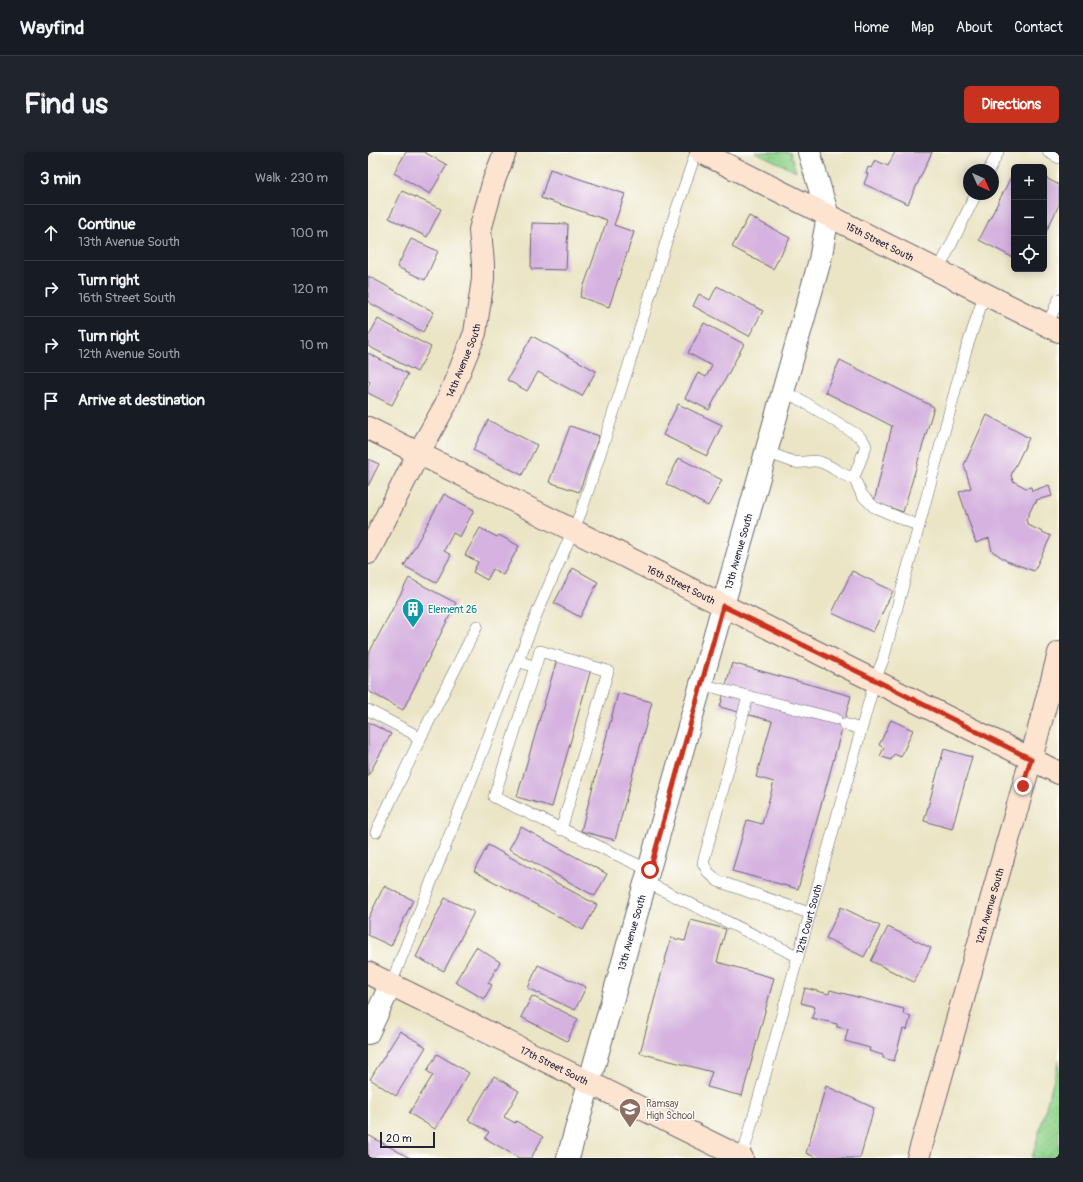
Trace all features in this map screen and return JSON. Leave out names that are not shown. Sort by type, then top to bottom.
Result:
[{"type":"street","name":"14th Avenue South","points":[[368,553],[418,454],[446,404],[475,333],[483,279],[480,230],[494,180],[505,152]]},
{"type":"street","name":"15th Street South","points":[[701,152],[1053,328]]},
{"type":"street","name":"13th Avenue South","points":[[568,1158],[820,260],[828,216],[809,152]]},
{"type":"street","name":"16th Street South","points":[[368,428],[1059,773]]},
{"type":"street","name":"12th Avenue South","points":[[918,1158],[1031,759],[1059,653]]},
{"type":"street","name":"17th Street South","points":[[368,973],[742,1158]]},
{"type":"street","points":[[368,1033],[391,984]]},
{"type":"lane","points":[[391,984],[518,661],[584,504],[628,368],[670,229],[696,152]]},
{"type":"lane","points":[[991,164],[998,152]]},
{"type":"lane","points":[[1048,152],[1059,158]]},
{"type":"lane","points":[[938,271],[973,200]]},
{"type":"lane","name":"12th Court South","points":[[742,1158],[861,729],[875,680],[883,660],[966,350],[985,293]]},
{"type":"lane","points":[[1053,328],[1059,299]]},
{"type":"lane","points":[[784,392],[801,400],[862,439],[866,446],[853,476]]},
{"type":"lane","points":[[766,452],[799,463],[815,461],[822,462],[846,476],[853,476]]},
{"type":"lane","points":[[853,476],[862,495],[874,507],[919,526]]},
{"type":"lane","points":[[376,832],[419,741],[477,626]]},
{"type":"lane","points":[[561,830],[608,671],[540,651],[494,797],[561,830],[797,956]]},
{"type":"lane","points":[[518,661],[535,666]]},
{"type":"lane","points":[[701,684],[861,729]]},
{"type":"lane","points":[[748,696],[703,863],[708,872],[718,881],[810,913]]},
{"type":"lane","points":[[368,710],[412,733],[419,741]]},
{"type":"green space","points":[[755,152],[790,152],[796,171]]},
{"type":"green space","points":[[1059,1060],[1059,1158],[1032,1158]]},
{"type":"building","points":[[406,152],[424,152],[447,165],[430,194],[394,173]]},
{"type":"building","points":[[895,152],[932,152],[908,204],[864,184],[868,174],[866,173],[868,167],[871,168],[875,160],[888,166]]},
{"type":"building","points":[[550,169],[625,194],[614,225],[634,232],[609,307],[580,297],[607,220],[541,198]]},
{"type":"building","points":[[1011,177],[1011,256],[979,240]]},
{"type":"building","points":[[1047,179],[1059,185],[1059,205],[1047,230]]},
{"type":"building","points":[[402,191],[441,209],[427,237],[389,218]]},
{"type":"building","points":[[749,216],[790,238],[773,269],[732,247]]},
{"type":"building","points":[[532,223],[568,224],[566,270],[531,269]]},
{"type":"building","points":[[411,239],[438,251],[425,280],[397,267]]},
{"type":"building","points":[[368,276],[434,312],[423,332],[368,302]]},
{"type":"building","points":[[717,286],[763,311],[749,336],[693,306],[699,294],[710,300]]},
{"type":"building","points":[[378,319],[431,347],[417,372],[368,346],[368,337]]},
{"type":"building","points":[[704,323],[744,344],[709,410],[685,398],[698,373],[706,377],[712,366],[688,353]]},
{"type":"building","points":[[532,336],[596,371],[582,396],[538,372],[527,391],[507,380]]},
{"type":"building","points":[[368,353],[408,374],[392,405],[368,393],[368,386],[370,382],[368,381]]},
{"type":"building","points":[[840,360],[934,407],[903,512],[874,502],[892,426],[825,392]]},
{"type":"building","points":[[678,404],[722,425],[707,456],[663,435]]},
{"type":"building","points":[[987,415],[1029,438],[1011,475],[1013,481],[1026,488],[1031,487],[1032,491],[1049,485],[1052,496],[1036,500],[1037,502],[1034,503],[1026,520],[1028,525],[1051,536],[1034,571],[1007,561],[992,551],[989,538],[976,543],[959,492],[971,488],[964,465]]},
{"type":"building","points":[[488,420],[537,445],[522,475],[473,450]]},
{"type":"building","points":[[570,426],[599,436],[579,492],[549,482]]},
{"type":"building","points":[[679,458],[722,480],[708,506],[666,484]]},
{"type":"building","points":[[368,459],[379,464],[368,486]]},
{"type":"building","points":[[444,494],[474,510],[460,537],[453,533],[444,551],[451,555],[436,583],[404,566]]},
{"type":"building","points":[[480,528],[497,537],[499,535],[519,546],[503,575],[493,569],[487,580],[473,572],[478,562],[465,555]]},
{"type":"building","points":[[573,568],[598,582],[580,617],[554,603]]},
{"type":"building","points":[[852,571],[893,591],[873,632],[832,613]]},
{"type":"building","name":"Element 26","points":[[409,578],[456,603],[403,710],[368,691],[368,655]]},
{"type":"building","points":[[557,659],[591,669],[552,807],[517,797]]},
{"type":"building","points":[[732,663],[851,696],[798,889],[732,871],[747,820],[762,824],[774,782],[756,777],[772,721],[720,707]]},
{"type":"building","points":[[618,693],[652,702],[615,840],[581,831]]},
{"type":"building","points":[[891,720],[913,730],[901,757],[894,754],[891,760],[880,756],[884,748],[879,745]]},
{"type":"building","points":[[368,722],[391,734],[368,776]]},
{"type":"building","points":[[944,749],[972,757],[952,829],[924,821]]},
{"type":"building","points":[[521,827],[607,874],[595,896],[509,849]]},
{"type":"building","points":[[488,845],[597,905],[583,930],[474,871]]},
{"type":"building","points":[[384,886],[413,900],[391,946],[368,935],[368,919]]},
{"type":"building","points":[[445,898],[474,912],[444,971],[416,957]]},
{"type":"building","points":[[841,907],[880,926],[864,957],[826,938]]},
{"type":"building","points":[[691,920],[726,929],[717,962],[774,978],[742,1096],[707,1087],[712,1072],[640,1053],[671,938],[685,941]]},
{"type":"building","points":[[888,927],[931,948],[914,982],[871,961]]},
{"type":"building","points":[[476,947],[500,962],[488,983],[492,985],[484,999],[455,982]]},
{"type":"building","points":[[538,965],[586,987],[575,1010],[528,988]]},
{"type":"building","points":[[805,988],[829,994],[830,990],[904,1009],[903,1014],[911,1016],[907,1030],[903,1029],[894,1061],[883,1058],[883,1055],[869,1051],[870,1048],[845,1041],[848,1029],[837,1027],[837,1024],[812,1018],[815,1007],[801,1003]]},
{"type":"building","points":[[532,996],[578,1019],[567,1041],[521,1017]]},
{"type":"building","points":[[400,1031],[426,1047],[396,1096],[370,1079]]},
{"type":"building","points":[[437,1054],[469,1073],[435,1129],[409,1113],[433,1075],[427,1071]]},
{"type":"building","points":[[494,1076],[519,1091],[504,1117],[515,1123],[516,1121],[543,1137],[531,1158],[519,1158],[485,1138],[489,1132],[468,1120]]},
{"type":"building","points":[[826,1086],[874,1108],[860,1158],[817,1158],[806,1153]]},
{"type":"building","points":[[368,1135],[410,1158],[368,1158]]},
{"type":"place","name":"Element 26","points":[[413,628]]},
{"type":"place","name":"Ramsay High School","points":[[630,1128]]},
{"type":"route","points":[[650,870],[723,606],[875,680],[1031,759],[1023,786]]}]
